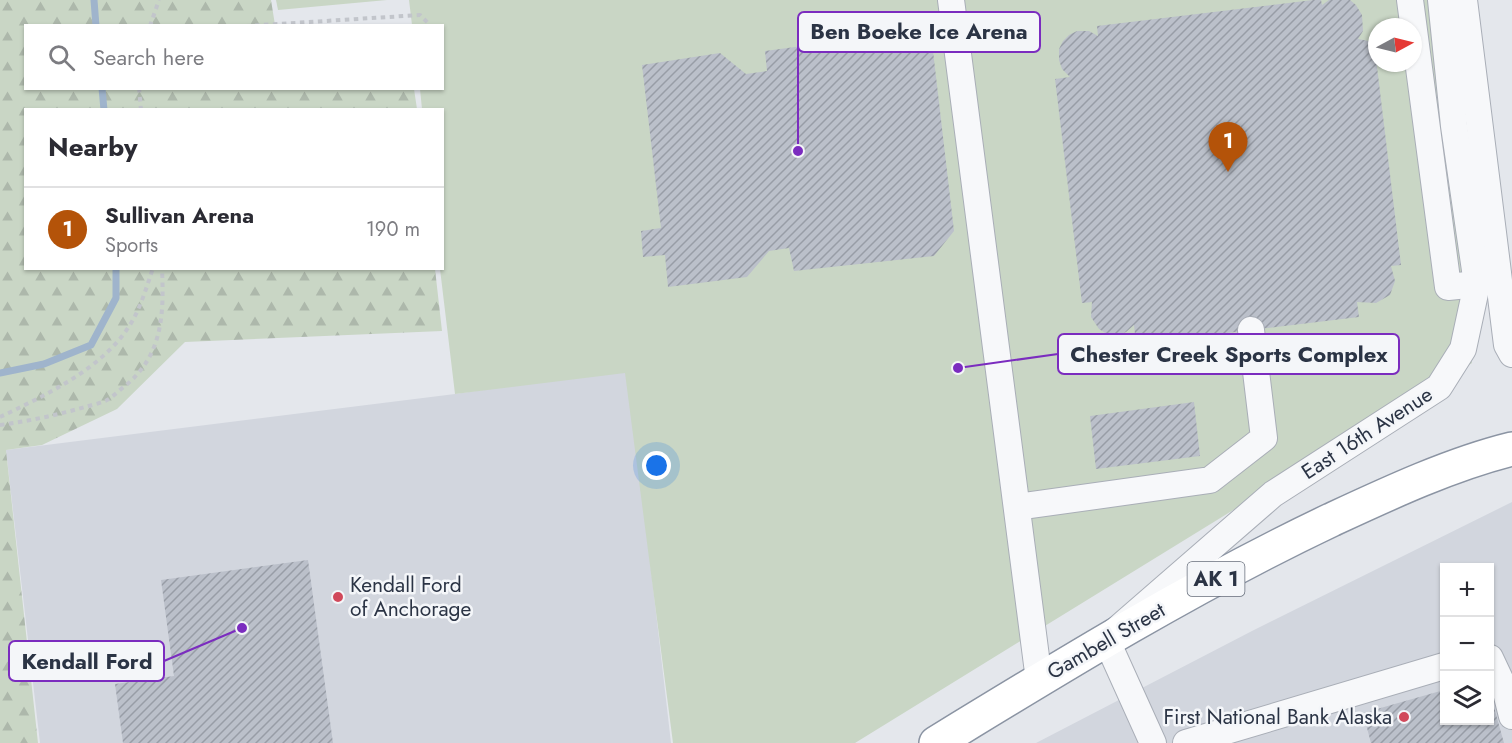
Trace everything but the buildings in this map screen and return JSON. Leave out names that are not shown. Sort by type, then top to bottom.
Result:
[{"type":"highway","name":"Gambell Street","points":[[936,743],[1106,639],[1267,551],[1380,497],[1490,454],[1512,449]]},
{"type":"street","points":[[951,0],[1039,680]]},
{"type":"street","points":[[1410,0],[1448,287],[1496,276]]},
{"type":"street","name":"East 16th Avenue","points":[[1106,639],[1273,494],[1439,387],[1463,349],[1496,276],[1454,126],[1441,0]]},
{"type":"street","name":"East 16th Avenue","points":[[1464,0],[1496,276],[1507,345],[1512,354]]},
{"type":"street","points":[[1017,507],[1210,480],[1264,438],[1251,330]]},
{"type":"street","points":[[1106,639],[1153,743]]},
{"type":"street","points":[[1494,666],[1506,692],[1512,716]]},
{"type":"street","points":[[1186,743],[1440,667]]},
{"type":"path","points":[[151,24],[159,0]]},
{"type":"path","points":[[278,24],[420,15],[429,24]]},
{"type":"path","points":[[140,90],[141,108]]},
{"type":"path","points":[[0,417],[42,397],[97,362],[132,321],[138,311],[152,270]]},
{"type":"path","points":[[0,425],[42,419],[108,400],[133,379],[147,363],[161,323],[162,270]]},
{"type":"shaded area","name":"Kendall Ford of Anchorage","points":[[628,369],[671,743],[40,743],[6,450],[455,394]]},
{"type":"shaded area","points":[[1512,502],[1512,743],[1036,743],[1252,631]]},
{"type":"green space","points":[[0,0],[271,0],[275,24],[24,24],[24,90],[414,90],[417,108],[24,108],[24,270],[435,270],[442,331],[185,342],[117,409],[42,445],[6,450],[38,743],[0,743]]},
{"type":"green space","points":[[276,0],[387,0],[278,10]]},
{"type":"green space","points":[[409,0],[1429,0],[1472,363],[855,743],[673,743],[625,373],[455,394],[440,270],[444,270],[444,108],[422,108],[420,90],[444,90],[444,24],[412,24]]},
{"type":"waterway","points":[[94,0],[96,24]]},
{"type":"waterway","points":[[102,90],[104,108]]},
{"type":"waterway","points":[[0,373],[44,364],[91,345],[116,298],[116,270]]},
{"type":"place","name":"Ben Boeke Ice Arena","points":[[798,151]]},
{"type":"place","name":"Sullivan Arena","points":[[1228,172]]},
{"type":"place","name":"Chester Creek Sports Complex","points":[[958,368]]},
{"type":"place","name":"Kendall Ford of Anchorage","points":[[338,597]]},
{"type":"place","name":"Kendall Ford","points":[[242,628]]},
{"type":"place","name":"First National Bank Alaska","points":[[1404,717]]}]
